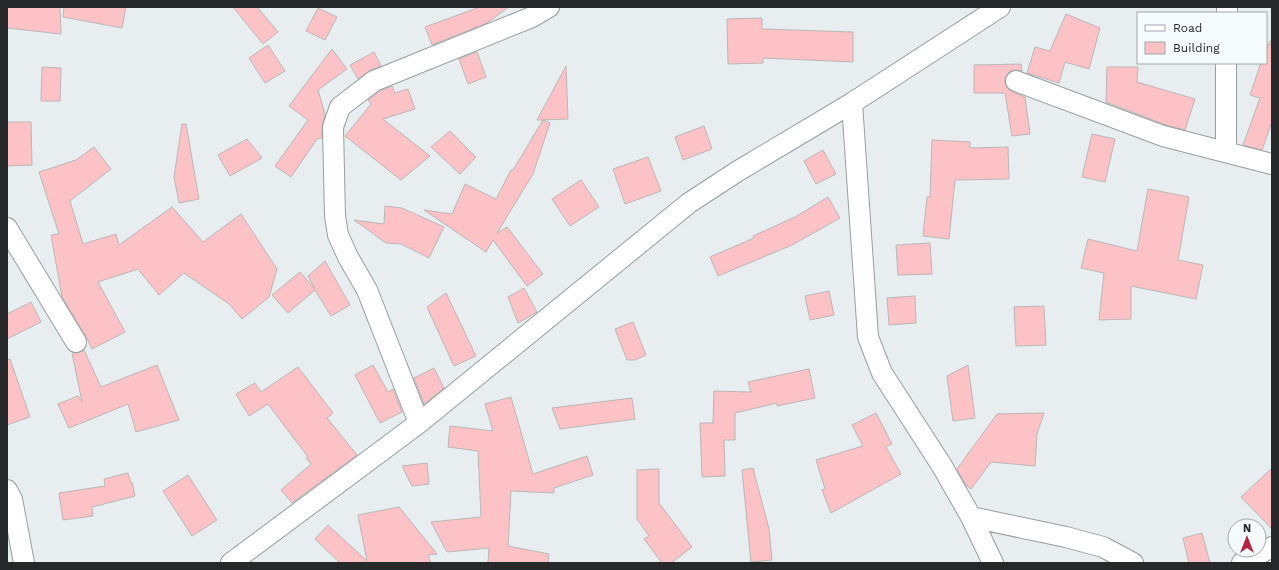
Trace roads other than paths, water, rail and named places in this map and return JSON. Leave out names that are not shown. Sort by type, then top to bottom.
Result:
[{"type":"street","points":[[419,423],[367,290],[348,257],[338,235],[335,216],[333,128],[340,107],[374,81],[532,17],[549,7]]},
{"type":"street","points":[[231,563],[419,423],[689,203],[738,171],[852,103],[1000,7]]},
{"type":"street","points":[[1226,64],[1226,152]]},
{"type":"street","points":[[1016,81],[1163,136],[1272,164]]},
{"type":"street","points":[[852,103],[868,337],[882,373],[942,466],[971,517],[993,563]]},
{"type":"street","points":[[7,228],[76,342]]},
{"type":"street","points":[[7,490],[12,498],[24,563]]},
{"type":"street","points":[[971,517],[1066,537],[1103,547],[1133,563]]},
{"type":"street","points":[[1242,563],[1272,547]]}]
